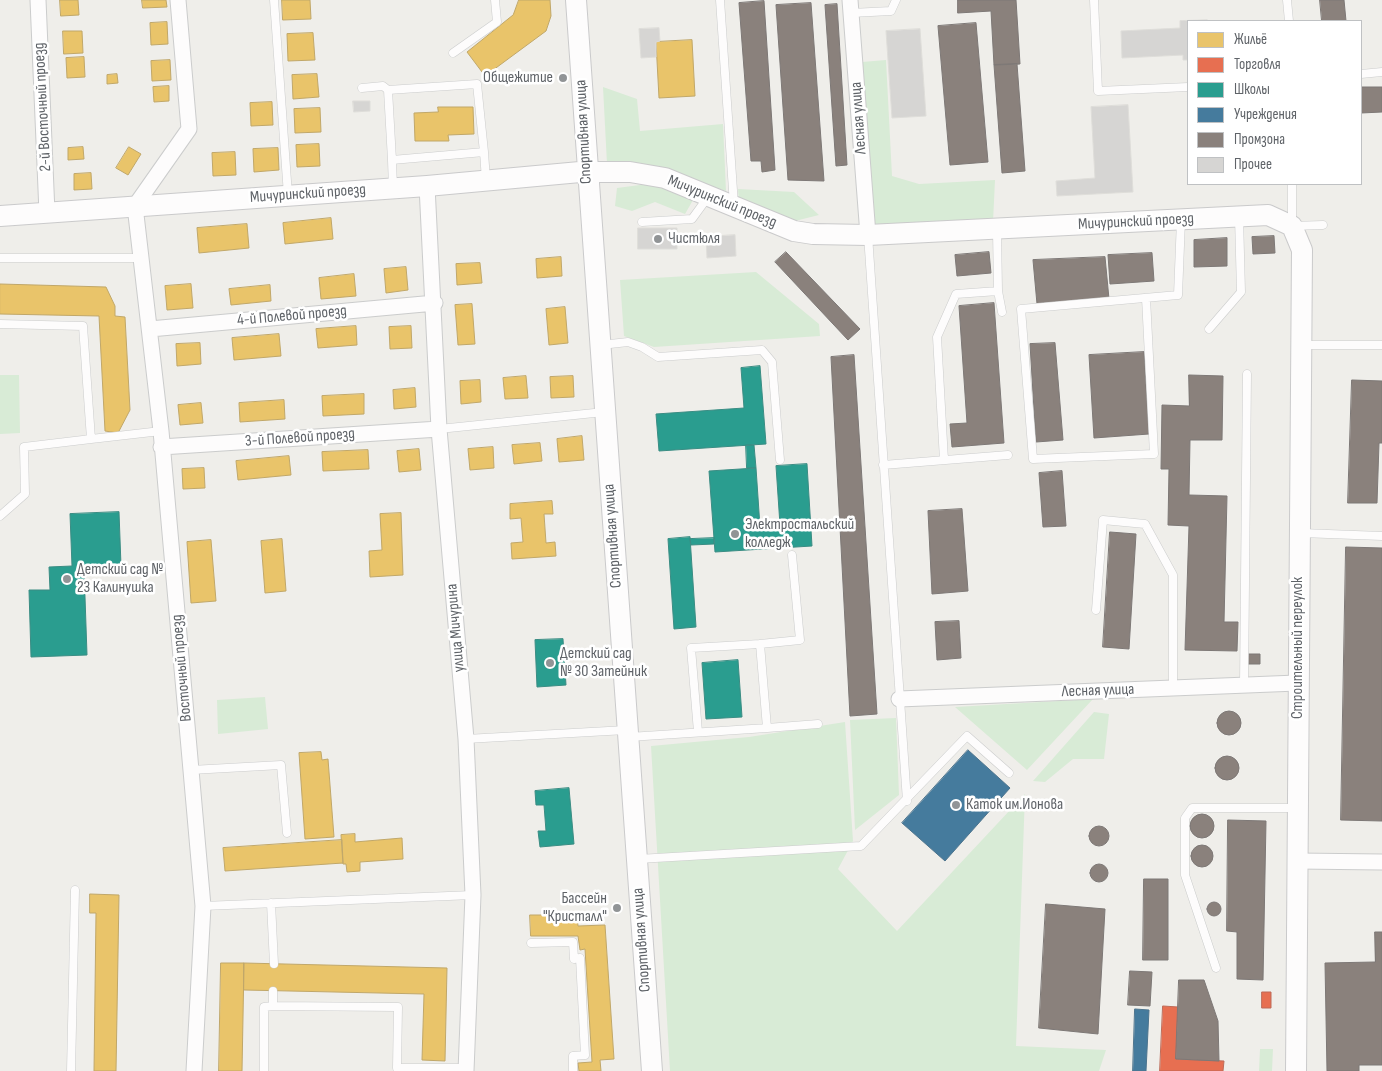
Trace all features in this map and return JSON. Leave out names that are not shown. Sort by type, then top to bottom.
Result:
[{"type":"street","name":"2-й Восточный проезд","points":[[38,0],[47,213]]},
{"type":"street","points":[[135,206],[189,129],[178,0]]},
{"type":"street","name":"Спортивная улица","points":[[576,0],[599,346],[652,1071]]},
{"type":"street","name":"Лесная улица","points":[[850,6],[868,235]]},
{"type":"street","name":"Мичуринский проезд","points":[[0,216],[393,189],[587,171],[630,172],[665,178],[794,231],[813,234],[868,235],[1268,215],[1292,226]]},
{"type":"street","name":"улица Мичурина","points":[[427,186],[439,429],[466,739],[473,895],[466,1069]]},
{"type":"street","name":"Восточный проезд","points":[[135,206],[161,431],[203,906],[194,1071]]},
{"type":"street","name":"Строительный переулок","points":[[1292,226],[1302,250],[1297,683],[1296,1071]]},
{"type":"street","name":"4-й Полевой проезд","points":[[150,329],[434,303]]},
{"type":"street","name":"3-й Полевой проезд","points":[[161,447],[439,429]]},
{"type":"street","name":"Лесная улица","points":[[899,699],[1297,683]]},
{"type":"street","points":[[1297,861],[1382,862]]},
{"type":"lane","points":[[274,0],[288,195]]},
{"type":"lane","points":[[453,53],[497,22],[496,0]]},
{"type":"lane","points":[[720,0],[734,207]]},
{"type":"lane","points":[[850,6],[891,11],[896,0]]},
{"type":"lane","points":[[1094,0],[1098,91],[1187,86]]},
{"type":"lane","points":[[1287,0],[1289,20]]},
{"type":"lane","points":[[1362,74],[1382,72]]},
{"type":"lane","points":[[362,88],[383,86],[388,90],[477,84],[486,180]]},
{"type":"lane","points":[[388,90],[393,189]]},
{"type":"lane","points":[[392,160],[484,152]]},
{"type":"lane","points":[[1292,185],[1292,226],[1323,225]]},
{"type":"lane","points":[[642,222],[692,219],[709,195]]},
{"type":"lane","points":[[1209,330],[1241,292],[1239,217]]},
{"type":"lane","points":[[1146,298],[1154,454],[1033,459],[1021,309],[1146,298],[1178,296],[1181,220]]},
{"type":"lane","points":[[997,229],[998,291],[1002,312]]},
{"type":"lane","points":[[868,235],[907,801]]},
{"type":"lane","points":[[0,258],[142,258]]},
{"type":"lane","points":[[944,460],[937,337],[956,294],[998,291]]},
{"type":"lane","points":[[0,324],[83,326],[91,439]]},
{"type":"lane","points":[[599,346],[628,342],[642,347],[658,357],[762,350],[772,362],[780,460]]},
{"type":"lane","points":[[1302,345],[1382,345]]},
{"type":"lane","points":[[1244,685],[1247,374]]},
{"type":"lane","points":[[439,429],[604,412]]},
{"type":"lane","points":[[0,516],[25,494],[24,447],[161,431]]},
{"type":"lane","points":[[883,465],[1008,455]]},
{"type":"lane","points":[[1096,610],[1103,520],[1145,524],[1173,575],[1173,688]]},
{"type":"lane","points":[[1299,532],[1382,536]]},
{"type":"lane","points":[[698,732],[691,648],[800,640],[792,555]]},
{"type":"lane","points":[[760,644],[767,728]]},
{"type":"lane","points":[[466,739],[698,732],[818,724]]},
{"type":"lane","points":[[636,859],[861,846],[907,801],[967,736],[1009,773]]},
{"type":"lane","points":[[191,770],[281,764],[287,833]]},
{"type":"lane","points":[[1216,968],[1185,875],[1185,818],[1192,808],[1297,808]]},
{"type":"lane","points":[[71,1071],[75,890]]},
{"type":"lane","points":[[203,906],[473,895]]},
{"type":"lane","points":[[271,903],[274,964]]},
{"type":"lane","points":[[531,942],[573,942],[574,958],[580,958],[585,1055],[573,1056],[573,1071]]},
{"type":"lane","points":[[273,991],[273,1006]]},
{"type":"lane","points":[[264,1071],[264,1007],[273,1006],[398,1007],[397,1068],[466,1069]]},
{"type":"green space","points":[[886,60],[892,176],[919,184],[995,180],[993,222],[875,227],[870,185],[862,62]]},
{"type":"green space","points":[[603,87],[637,99],[640,131],[723,124],[726,191],[656,170],[607,164]]},
{"type":"green space","points":[[655,183],[693,200],[685,214],[655,202],[632,211],[615,206],[617,188]]},
{"type":"green space","points":[[738,189],[794,192],[819,215],[787,223],[739,204]]},
{"type":"green space","points":[[756,272],[819,324],[820,336],[654,347],[624,336],[620,280]]},
{"type":"green space","points":[[0,375],[19,375],[20,433],[0,434]]},
{"type":"green space","points":[[265,697],[268,729],[218,734],[217,700]]},
{"type":"green space","points":[[1093,699],[1027,770],[955,707]]},
{"type":"green space","points":[[1094,712],[1109,714],[1104,759],[1073,759],[1045,782],[1033,781]]},
{"type":"green space","points":[[896,718],[899,795],[855,830],[850,720]]},
{"type":"green space","points":[[845,722],[853,841],[838,869],[897,931],[1025,794],[1016,1046],[1106,1050],[1099,1071],[670,1071],[651,746],[749,737]]},
{"type":"green space","points":[[1260,1049],[1273,1049],[1272,1071],[1259,1071]]},
{"type":"building: Жильё","points":[[60,0],[78,0],[79,15],[61,16]]},
{"type":"building: Жильё","points":[[142,0],[166,0],[167,7],[143,8]]},
{"type":"building: Жильё","points":[[282,0],[310,0],[311,19],[283,20]]},
{"type":"building: Жильё","points":[[519,0],[550,0],[551,16],[546,31],[485,76],[467,52],[513,15]]},
{"type":"building: Жильё","points":[[167,22],[168,44],[151,45],[150,23]]},
{"type":"building: Жильё","points":[[63,31],[82,31],[83,53],[64,54]]},
{"type":"building: Жильё","points":[[313,33],[315,60],[288,61],[287,34]]},
{"type":"building: Жильё","points":[[692,40],[695,96],[659,98],[656,42]]},
{"type":"building: Жильё","points":[[84,57],[85,77],[67,78],[66,58]]},
{"type":"building: Жильё","points":[[170,60],[171,80],[152,81],[151,61]]},
{"type":"building: Жильё","points":[[117,74],[118,83],[107,84],[107,75]]},
{"type":"building: Жильё","points":[[317,74],[319,97],[293,99],[292,75]]},
{"type":"building: Жильё","points":[[169,86],[169,101],[154,102],[153,87]]},
{"type":"building: Жильё","points":[[272,102],[273,125],[251,126],[250,103]]},
{"type":"building: Жильё","points":[[438,107],[473,107],[474,134],[448,135],[449,141],[415,141],[414,113],[438,112]]},
{"type":"building: Жильё","points":[[320,108],[321,132],[295,133],[294,109]]},
{"type":"building: Жильё","points":[[319,144],[320,166],[297,167],[296,145]]},
{"type":"building: Жильё","points":[[83,147],[84,159],[68,160],[68,148]]},
{"type":"building: Жильё","points":[[129,147],[141,154],[128,175],[116,168]]},
{"type":"building: Жильё","points":[[278,148],[279,170],[254,172],[253,149]]},
{"type":"building: Жильё","points":[[235,152],[236,175],[213,176],[212,153]]},
{"type":"building: Жильё","points":[[91,173],[92,189],[74,190],[74,174]]},
{"type":"building: Жильё","points":[[331,218],[333,239],[285,244],[283,223]]},
{"type":"building: Жильё","points":[[247,224],[249,248],[199,253],[197,228]]},
{"type":"building: Жильё","points":[[561,257],[562,276],[537,278],[536,259]]},
{"type":"building: Жильё","points":[[480,263],[482,283],[457,285],[456,264]]},
{"type":"building: Жильё","points":[[406,267],[408,290],[386,293],[384,269]]},
{"type":"building: Жильё","points":[[354,274],[356,296],[321,299],[319,278]]},
{"type":"building: Жильё","points":[[0,284],[106,287],[115,306],[115,316],[125,317],[130,410],[118,433],[105,431],[99,316],[0,314]]},
{"type":"building: Жильё","points":[[191,284],[193,308],[167,310],[165,286]]},
{"type":"building: Жильё","points":[[270,285],[271,301],[231,305],[229,289]]},
{"type":"building: Жильё","points":[[472,304],[475,344],[458,345],[455,305]]},
{"type":"building: Жильё","points":[[565,307],[568,343],[549,345],[546,309]]},
{"type":"building: Жильё","points":[[356,326],[357,345],[318,348],[316,329]]},
{"type":"building: Жильё","points":[[411,326],[412,348],[390,349],[389,327]]},
{"type":"building: Жильё","points":[[279,334],[281,356],[234,360],[232,338]]},
{"type":"building: Жильё","points":[[200,343],[201,364],[177,366],[176,344]]},
{"type":"building: Жильё","points":[[526,376],[528,398],[505,399],[503,378]]},
{"type":"building: Жильё","points":[[573,376],[574,397],[551,398],[550,377]]},
{"type":"building: Жильё","points":[[480,380],[481,402],[461,404],[460,381]]},
{"type":"building: Жильё","points":[[415,388],[416,407],[394,409],[393,390]]},
{"type":"building: Жильё","points":[[364,394],[364,414],[323,416],[322,396]]},
{"type":"building: Жильё","points":[[284,400],[285,419],[240,422],[239,403]]},
{"type":"building: Жильё","points":[[201,403],[203,423],[180,425],[178,405]]},
{"type":"building: Жильё","points":[[582,436],[584,460],[559,462],[557,439]]},
{"type":"building: Жильё","points":[[540,443],[542,461],[514,464],[512,445]]},
{"type":"building: Жильё","points":[[493,447],[494,468],[470,470],[468,449]]},
{"type":"building: Жильё","points":[[419,449],[421,470],[399,472],[397,451]]},
{"type":"building: Жильё","points":[[368,450],[369,469],[323,471],[322,452]]},
{"type":"building: Жильё","points":[[289,456],[291,475],[238,480],[236,461]]},
{"type":"building: Жильё","points":[[204,468],[205,488],[183,489],[182,469]]},
{"type":"building: Жильё","points":[[552,501],[553,514],[544,514],[546,543],[555,542],[556,556],[512,559],[511,543],[523,542],[521,518],[510,519],[510,504]]},
{"type":"building: Жильё","points":[[401,513],[403,575],[370,577],[369,551],[382,550],[380,514]]},
{"type":"building: Жильё","points":[[282,539],[286,591],[265,593],[261,541]]},
{"type":"building: Жильё","points":[[211,540],[216,601],[191,603],[187,542]]},
{"type":"building: Жильё","points":[[321,752],[322,760],[328,759],[334,837],[305,839],[299,753]]},
{"type":"building: Жильё","points":[[355,834],[355,842],[402,838],[403,859],[360,862],[360,871],[347,872],[346,864],[343,864],[341,835]]},
{"type":"building: Жильё","points":[[342,840],[343,863],[225,871],[223,848]]},
{"type":"building: Жильё","points":[[90,894],[119,895],[116,1071],[94,1071],[96,913],[90,913]]},
{"type":"building: Жильё","points":[[530,915],[577,915],[578,926],[605,925],[614,1059],[600,1060],[601,1071],[579,1071],[578,1063],[592,1062],[585,949],[580,950],[578,936],[531,936]]},
{"type":"building: Жильё","points":[[221,963],[244,963],[242,1071],[219,1071]]},
{"type":"building: Жильё","points":[[244,963],[447,968],[445,1061],[422,1060],[424,994],[244,990]]},
{"type":"building: Торговля","points":[[1262,992],[1271,992],[1271,1008],[1262,1008]]},
{"type":"building: Торговля","points":[[1163,1006],[1178,1007],[1176,1059],[1224,1061],[1223,1071],[1160,1071]]},
{"type":"building: Школы","points":[[760,366],[766,444],[659,451],[656,414],[744,408],[741,368]]},
{"type":"building: Школы","points":[[746,445],[754,445],[756,468],[747,468]]},
{"type":"building: Школы","points":[[807,464],[812,546],[715,552],[709,471],[756,468],[760,527],[780,525],[776,466]]},
{"type":"building: Школы","name":"Детский сад № 23 Калинушка","points":[[119,512],[121,566],[84,568],[87,655],[31,657],[29,590],[50,590],[49,567],[72,566],[70,514]]},
{"type":"building: Школы","points":[[690,537],[696,627],[674,629],[668,539]]},
{"type":"building: Школы","points":[[714,538],[714,544],[691,545],[690,539]]},
{"type":"building: Школы","name":"Детский сад № 30 Затейник","points":[[563,639],[566,685],[537,687],[535,640]]},
{"type":"building: Школы","points":[[738,660],[742,717],[706,719],[702,663]]},
{"type":"building: Школы","points":[[569,788],[574,844],[540,847],[538,831],[546,831],[544,805],[536,805],[535,791]]},
{"type":"building: Учреждения","name":"Каток им.Ионова","points":[[968,750],[1010,788],[945,861],[902,823]]},
{"type":"building: Учреждения","points":[[1135,1009],[1149,1010],[1146,1071],[1133,1071]]},
{"type":"building: Промзона","points":[[958,0],[1016,0],[1020,64],[994,65],[991,11],[958,13]]},
{"type":"building: Промзона","points":[[1320,0],[1344,0],[1346,20],[1322,20]]},
{"type":"building: Промзона","points":[[764,1],[775,170],[762,172],[761,161],[751,161],[739,3]]},
{"type":"building: Промзона","points":[[811,3],[824,181],[788,180],[776,5]]},
{"type":"building: Промзона","points":[[837,4],[847,165],[836,166],[825,5]]},
{"type":"building: Промзона","points":[[976,23],[988,162],[950,165],[938,26]]},
{"type":"building: Промзона","points":[[1017,64],[1025,171],[1002,173],[994,65]]},
{"type":"building: Промзона","points":[[1362,87],[1382,87],[1382,112],[1362,113]]},
{"type":"building: Промзона","points":[[1274,236],[1275,253],[1253,254],[1252,237]]},
{"type":"building: Промзона","points":[[1227,238],[1227,266],[1194,267],[1194,240]]},
{"type":"building: Промзона","points":[[786,252],[860,329],[848,340],[775,262]]},
{"type":"building: Промзона","points":[[989,252],[991,273],[957,276],[955,255]]},
{"type":"building: Промзона","points":[[1152,253],[1154,281],[1110,284],[1108,255]]},
{"type":"building: Промзона","points":[[1105,257],[1109,299],[1037,304],[1033,260]]},
{"type":"building: Промзона","points":[[994,303],[1004,443],[952,447],[950,424],[967,423],[959,306]]},
{"type":"building: Промзона","points":[[1055,343],[1063,440],[1036,442],[1030,344]]},
{"type":"building: Промзона","points":[[1144,352],[1149,434],[1094,438],[1089,355]]},
{"type":"building: Промзона","points":[[854,355],[877,714],[850,716],[831,357]]},
{"type":"building: Промзона","points":[[1189,375],[1223,376],[1222,440],[1190,440],[1189,495],[1227,496],[1224,622],[1238,622],[1237,651],[1185,650],[1189,526],[1168,525],[1169,469],[1161,469],[1162,405],[1189,406]]},
{"type":"building: Промзона","points":[[1352,380],[1382,381],[1382,443],[1379,443],[1377,503],[1348,503]]},
{"type":"building: Промзона","points":[[1062,471],[1066,526],[1043,527],[1039,473]]},
{"type":"building: Промзона","points":[[962,509],[968,591],[932,594],[928,511]]},
{"type":"building: Промзона","points":[[1110,532],[1136,534],[1129,649],[1103,647]]},
{"type":"building: Промзона","points":[[1346,547],[1382,548],[1382,821],[1341,820]]},
{"type":"building: Промзона","points":[[959,621],[961,658],[937,660],[935,622]]},
{"type":"building: Промзона","points":[[1247,654],[1260,654],[1260,664],[1247,664]]},
{"type":"building: Промзона","points":[[1229,711],[1234,712],[1240,718],[1240,728],[1234,734],[1229,735],[1224,734],[1218,728],[1217,723],[1218,718],[1224,712]]},
{"type":"building: Промзона","points":[[1227,756],[1236,759],[1239,768],[1236,777],[1227,780],[1218,777],[1215,768],[1218,759]]},
{"type":"building: Промзона","points":[[1202,814],[1210,818],[1214,826],[1210,834],[1202,838],[1194,834],[1190,826],[1194,818]]},
{"type":"building: Промзона","points":[[1228,820],[1266,821],[1263,980],[1237,979],[1237,932],[1227,931]]},
{"type":"building: Промзона","points":[[1099,826],[1106,829],[1109,836],[1106,843],[1099,846],[1092,843],[1089,836],[1092,829]]},
{"type":"building: Промзона","points":[[1198,845],[1206,845],[1213,852],[1213,860],[1206,867],[1198,867],[1191,860],[1191,852]]},
{"type":"building: Промзона","points":[[1099,864],[1105,867],[1108,873],[1105,879],[1099,882],[1093,879],[1090,873],[1093,867]]},
{"type":"building: Промзона","points":[[1144,879],[1168,879],[1168,960],[1143,960]]},
{"type":"building: Промзона","points":[[1211,902],[1217,902],[1221,909],[1217,916],[1211,916],[1207,912],[1207,906]]},
{"type":"building: Промзона","points":[[1046,904],[1105,909],[1098,1034],[1039,1028]]},
{"type":"building: Промзона","points":[[1375,932],[1382,932],[1382,1065],[1359,1065],[1359,1071],[1327,1071],[1325,963],[1375,962]]},
{"type":"building: Промзона","points":[[1130,971],[1152,972],[1150,1006],[1128,1005]]},
{"type":"building: Промзона","points":[[1179,980],[1204,980],[1218,1021],[1219,1061],[1176,1059]]},
{"type":"building: Прочее","points":[[1180,21],[1187,21],[1187,60],[1183,60],[1183,55],[1122,58],[1121,31],[1180,28]]},
{"type":"building: Прочее","points":[[659,28],[660,41],[656,42],[656,57],[641,58],[639,29]]},
{"type":"building: Прочее","points":[[920,29],[926,116],[892,118],[886,31]]},
{"type":"building: Прочее","points":[[353,101],[370,101],[370,111],[354,112]]},
{"type":"building: Прочее","points":[[1128,105],[1133,192],[1057,196],[1056,181],[1095,178],[1091,107]]},
{"type":"building: Прочее","name":"Чистюля","points":[[638,228],[677,228],[677,249],[638,249]]},
{"type":"building: Прочее","points":[[735,235],[736,256],[707,258],[706,237]]},
{"type":"place","name":"Общежитие","points":[[563,78]]},
{"type":"place","name":"Чистюля","points":[[658,239]]},
{"type":"place","name":"Электростальский колледж","points":[[735,534]]},
{"type":"place","name":"Детский сад № 23 Калинушка","points":[[67,579]]},
{"type":"place","name":"Детский сад № 30 Затейник","points":[[550,663]]},
{"type":"place","name":"Каток им.Ионова","points":[[956,805]]},
{"type":"place","name":"Бассейн \"Кристалл\"","points":[[617,908]]}]
